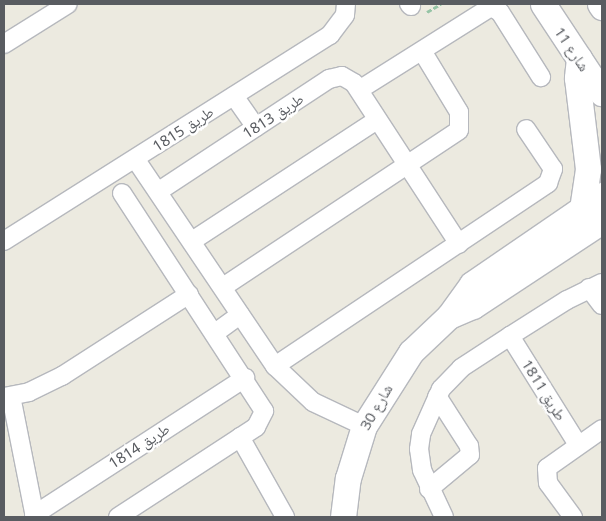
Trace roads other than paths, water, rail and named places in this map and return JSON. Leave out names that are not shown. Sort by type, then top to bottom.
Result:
[{"type":"street","points":[[4,44],[68,4]]},
{"type":"street","name":"طريق 1815","points":[[4,241],[136,160],[330,35],[345,16],[346,4]]},
{"type":"street","name":"شارع 11","points":[[543,4],[602,93]]},
{"type":"street","points":[[359,90],[485,9],[496,8],[541,77]]},
{"type":"street","points":[[223,287],[451,137],[462,121],[422,51]]},
{"type":"street","points":[[579,58],[577,78],[592,215]]},
{"type":"street","name":"طريق 1813","points":[[159,191],[335,77],[349,78],[359,90],[459,244]]},
{"type":"street","points":[[234,96],[256,127]]},
{"type":"street","points":[[192,241],[377,120]]},
{"type":"street","points":[[275,366],[552,180],[551,165],[526,129]]},
{"type":"street","points":[[136,160],[159,191],[275,366],[313,402],[364,426]]},
{"type":"street","points":[[118,517],[256,427],[264,411],[245,378],[122,193]]},
{"type":"street","name":"شارع 30","points":[[449,316],[473,306],[553,253],[592,215],[602,195]]},
{"type":"street","name":"شارع 30","points":[[343,517],[348,478],[364,426],[411,352],[449,316],[472,284],[592,215]]},
{"type":"street","points":[[553,253],[602,238]]},
{"type":"street","points":[[444,517],[429,489],[419,449],[421,434],[437,396],[461,368],[510,336],[596,286],[602,305]]},
{"type":"street","name":"طريق 1814","points":[[189,294],[62,376],[7,397],[34,516],[245,378]]},
{"type":"street","points":[[215,333],[240,315]]},
{"type":"street","name":"طريق 1811","points":[[510,336],[578,445]]},
{"type":"street","points":[[429,489],[470,455],[469,446],[437,396]]},
{"type":"street","points":[[573,517],[546,476],[551,462],[602,429]]},
{"type":"street","points":[[240,437],[285,517]]}]
